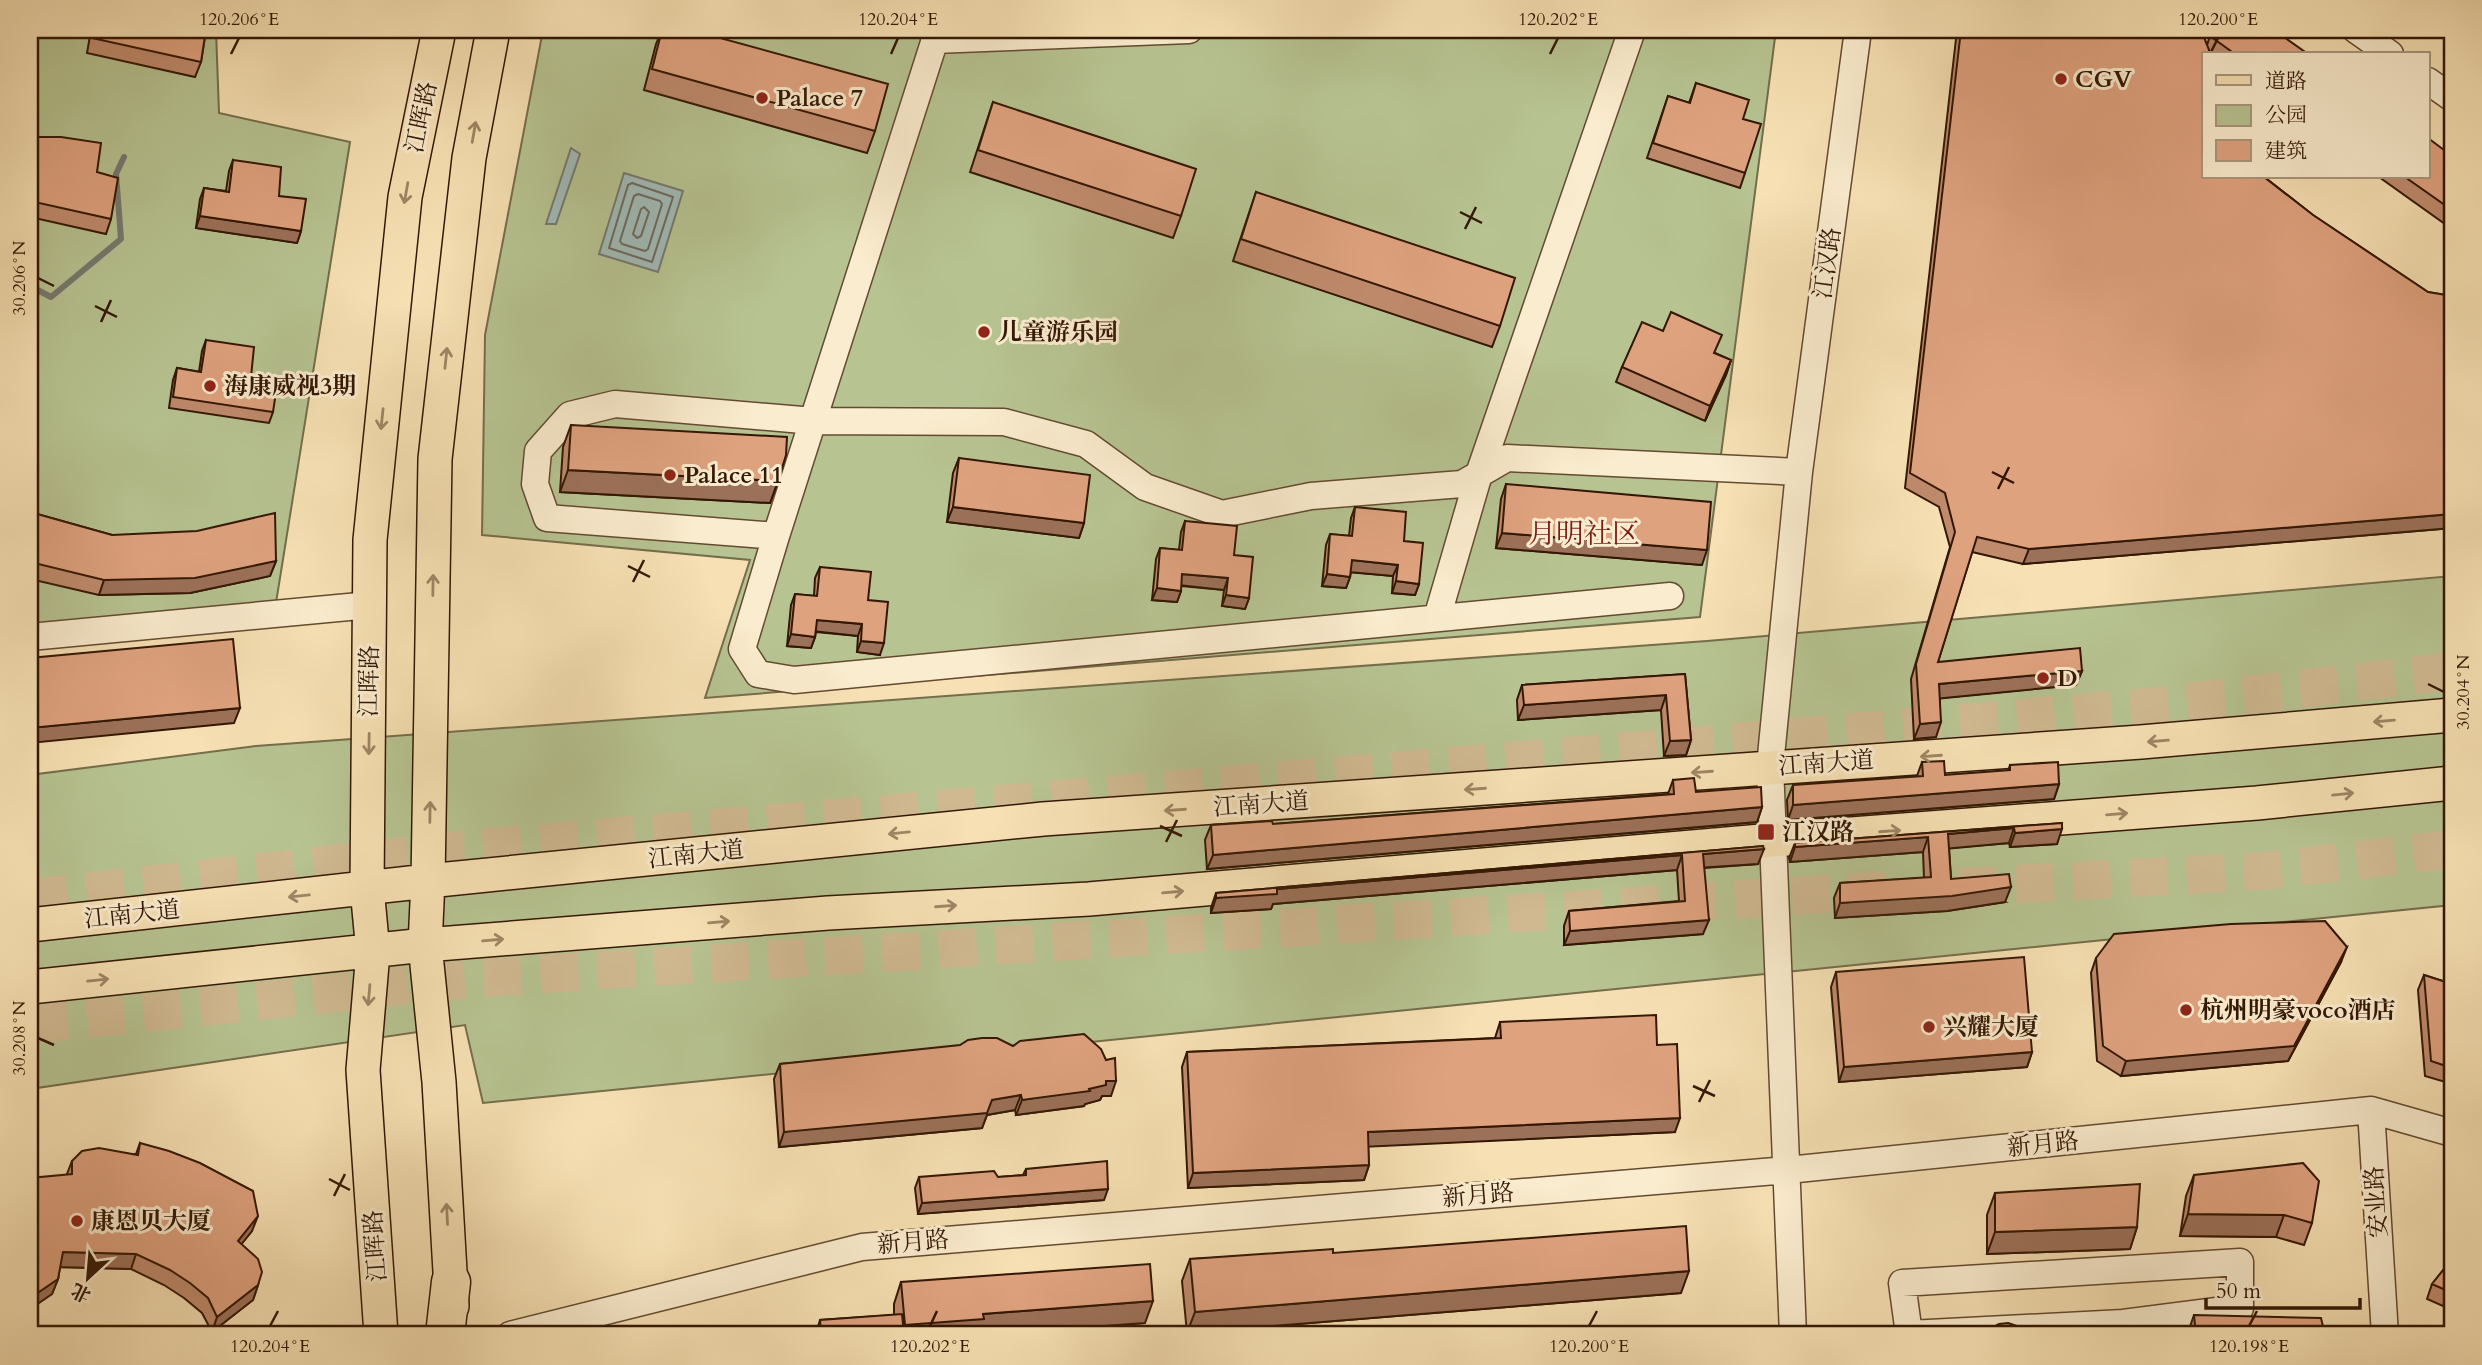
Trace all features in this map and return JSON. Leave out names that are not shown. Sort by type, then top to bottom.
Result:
[{"type":"highway","points":[[445,1335],[451,1282]]},
{"type":"main road","name":"江晖路","points":[[381,1335],[363,1070],[373,952],[367,888],[370,540],[405,197],[439,30]]},
{"type":"main road","points":[[454,1335],[439,1082],[425,945],[435,459],[469,158],[493,30]]},
{"type":"main road","name":"江南大道","points":[[30,925],[428,881],[1043,819],[2141,742],[2452,715]]},
{"type":"main road","points":[[30,987],[425,945],[828,913],[1089,899],[1773,840],[2128,814],[2452,783]]},
{"type":"street","points":[[1189,30],[936,35],[742,649],[758,674],[794,680],[1670,596]]},
{"type":"street","points":[[1437,618],[1479,474],[1632,30]]},
{"type":"street","name":"江汉路","points":[[1793,1335],[1770,766],[1799,472],[1858,30]]},
{"type":"street","points":[[2356,30],[2387,52]]},
{"type":"street","points":[[2430,82],[2452,98]]},
{"type":"street","points":[[776,536],[547,518],[535,484],[538,451],[570,415],[615,404],[814,421],[1004,422],[1086,444],[1145,487],[1222,514],[1311,496],[1462,484],[1507,458],[1799,472]]},
{"type":"street","points":[[30,637],[370,605]]},
{"type":"street","name":"新月路","points":[[510,1335],[862,1247],[1788,1170],[2371,1110],[2452,1133]]},
{"type":"street","name":"安业路","points":[[2371,1110],[2385,1335]]},
{"type":"street","points":[[2240,1262],[2240,1308],[2123,1329],[1909,1334],[1902,1283],[2240,1262]]},
{"type":"green space","points":[[30,30],[216,30],[219,113],[350,142],[275,609],[30,630]]},
{"type":"green space","points":[[543,30],[1776,30],[1700,617],[705,698],[750,560],[482,535],[485,335]]},
{"type":"green space","points":[[2452,576],[2452,905],[483,1103],[465,1025],[30,1089],[30,775],[256,746],[1707,641]]},
{"type":"water","points":[[571,148],[580,154],[556,224],[546,224]]},
{"type":"water","points":[[624,173],[683,191],[658,272],[599,254]]},
{"type":"building","points":[[94,30],[206,30],[201,62],[92,38]]},
{"type":"building","points":[[662,30],[691,30],[888,84],[875,131],[652,69]]},
{"type":"building","points":[[1961,30],[2201,30],[2209,50],[2202,52],[2202,178],[2265,178],[2313,215],[2428,292],[2452,296],[2452,514],[2029,549],[1977,537],[1938,662],[2080,648],[2082,671],[1939,684],[1941,722],[1920,724],[1916,664],[1955,532],[1945,493],[1910,473]]},
{"type":"building","points":[[2215,30],[2274,30],[2305,52],[2232,52],[2210,36]]},
{"type":"building","points":[[1696,83],[1749,100],[1743,119],[1761,124],[1745,173],[1653,143],[1668,96],[1690,103]]},
{"type":"building","points":[[993,102],[1196,169],[1181,216],[978,150]]},
{"type":"building","points":[[31,137],[61,137],[101,143],[97,172],[118,178],[111,219],[30,201]]},
{"type":"building","points":[[2430,140],[2452,156],[2452,210],[2406,178],[2430,178]]},
{"type":"building","points":[[233,160],[281,167],[279,196],[306,199],[301,231],[200,216],[204,188],[229,192]]},
{"type":"building","points":[[1256,192],[1515,278],[1500,326],[1241,239]]},
{"type":"building","points":[[1671,312],[1722,335],[1714,353],[1731,360],[1710,406],[1622,367],[1642,322],[1663,331]]},
{"type":"building","points":[[30,340],[38,342],[32,384],[30,383]]},
{"type":"building","name":"海康威视3期","points":[[206,340],[254,347],[251,377],[278,379],[273,412],[173,397],[177,368],[201,372]]},
{"type":"building","points":[[571,425],[787,437],[786,455],[778,481],[568,470]]},
{"type":"building","points":[[959,458],[1090,475],[1084,523],[953,507]]},
{"type":"building","points":[[1506,484],[1711,502],[1707,550],[1502,533]]},
{"type":"building","points":[[1355,507],[1406,512],[1404,541],[1423,543],[1419,584],[1396,581],[1398,565],[1352,560],[1350,577],[1327,574],[1330,534],[1352,536]]},
{"type":"building","points":[[30,512],[112,535],[197,531],[275,513],[276,561],[195,578],[104,580],[30,562]]},
{"type":"building","points":[[1185,521],[1237,526],[1234,555],[1253,557],[1249,598],[1226,595],[1228,578],[1182,574],[1181,591],[1157,588],[1160,548],[1182,550]]},
{"type":"building","points":[[820,567],[871,572],[868,600],[888,602],[884,643],[861,641],[862,624],[817,620],[815,637],[791,634],[795,594],[817,596]]},
{"type":"building","points":[[233,639],[240,708],[30,728],[30,658]]},
{"type":"building","points":[[1685,674],[1691,740],[1670,741],[1666,695],[1524,705],[1522,685]]},
{"type":"building","points":[[1944,761],[1945,775],[2010,770],[2010,765],[2058,762],[2059,784],[1793,805],[1793,785],[1923,776],[1922,762]]},
{"type":"building","points":[[1694,778],[1696,792],[1761,787],[1762,807],[1213,855],[1211,825],[1272,821],[1273,824],[1674,794],[1673,780]]},
{"type":"building","points":[[2062,823],[2062,829],[2015,833],[2014,828],[1948,834],[1951,879],[2009,874],[2011,887],[1952,896],[1840,903],[1840,883],[1931,877],[1928,837],[1795,847],[1795,843]]},
{"type":"building","points":[[1763,846],[1764,849],[1703,854],[1709,920],[1570,931],[1569,911],[1685,901],[1682,855],[1277,889],[1277,894],[1216,898],[1216,893]]},
{"type":"building","points":[[2325,921],[2347,947],[2294,1046],[2126,1061],[2103,1046],[2096,958],[2114,934],[2231,924]]},
{"type":"building","name":"兴耀大厦","points":[[2024,957],[2032,1052],[1844,1067],[1836,972]]},
{"type":"building","points":[[2424,975],[2452,984],[2452,1068],[2431,1061]]},
{"type":"building","points":[[1656,1015],[1657,1045],[1677,1044],[1680,1118],[1368,1132],[1369,1165],[1193,1173],[1187,1052],[1501,1038],[1500,1022]]},
{"type":"building","points":[[1084,1034],[1101,1049],[1106,1060],[1115,1058],[1116,1081],[1106,1081],[1106,1085],[1089,1089],[1090,1091],[1022,1100],[1021,1095],[992,1100],[987,1113],[784,1132],[780,1064],[960,1045],[968,1040],[982,1038],[997,1038],[1013,1046],[1020,1041]]},
{"type":"building","points":[[140,1143],[200,1163],[253,1191],[258,1216],[238,1241],[258,1259],[262,1272],[258,1285],[217,1317],[208,1298],[190,1283],[136,1254],[63,1252],[58,1279],[30,1298],[30,1178],[72,1174],[72,1161],[82,1151],[99,1148],[138,1155]]},
{"type":"building","points":[[1107,1161],[1108,1189],[922,1203],[919,1177],[994,1171],[998,1177],[1026,1175],[1026,1169]]},
{"type":"building","points":[[2303,1163],[2319,1181],[2312,1223],[2284,1215],[2188,1214],[2194,1175]]},
{"type":"building","points":[[2140,1184],[2137,1227],[1995,1232],[1995,1193]]},
{"type":"building","points":[[1686,1226],[1689,1271],[1195,1312],[1190,1259],[1333,1249],[1333,1253]]},
{"type":"building","points":[[2452,1259],[2452,1293],[2432,1284]]},
{"type":"building","points":[[1150,1264],[1153,1301],[983,1314],[984,1319],[905,1325],[901,1282]]},
{"type":"building","points":[[902,1314],[904,1335],[784,1335],[821,1332],[820,1320]]},
{"type":"building","points":[[2194,1315],[2321,1318],[2325,1335],[2196,1335]]},
{"type":"building","points":[[2008,1323],[2043,1335],[1978,1335],[1999,1324]]},
{"type":"building","points":[[2098,1329],[2114,1335],[2073,1335]]},
{"type":"building","points":[[1684,1333],[1685,1335],[1653,1335]]},
{"type":"waterway","points":[[30,286],[51,297],[121,239],[116,174],[124,157]]},
{"type":"tunnel","points":[[30,898],[466,849],[2137,708],[2452,671]]},
{"type":"tunnel","points":[[1959,887],[2264,871],[2452,849]]},
{"type":"tunnel","points":[[30,1025],[479,978],[1888,890]]},
{"type":"place","name":"CGV","points":[[2061,79]]},
{"type":"place","name":"Palace 7","points":[[762,98]]},
{"type":"place","name":"儿童游乐园","points":[[984,332]]},
{"type":"place","name":"海康威视3期","points":[[210,386]]},
{"type":"place","name":"Palace 11","points":[[670,475]]},
{"type":"place","name":"D","points":[[2043,678]]},
{"type":"place","name":"江汉路","points":[[1766,832]]},
{"type":"place","name":"杭州明豪voco酒店","points":[[2186,1010]]},
{"type":"place","name":"兴耀大厦","points":[[1929,1027]]},
{"type":"place","name":"康恩贝大厦","points":[[77,1221]]},
{"type":"district","name":"月明社区","points":[[1584,533]]}]
